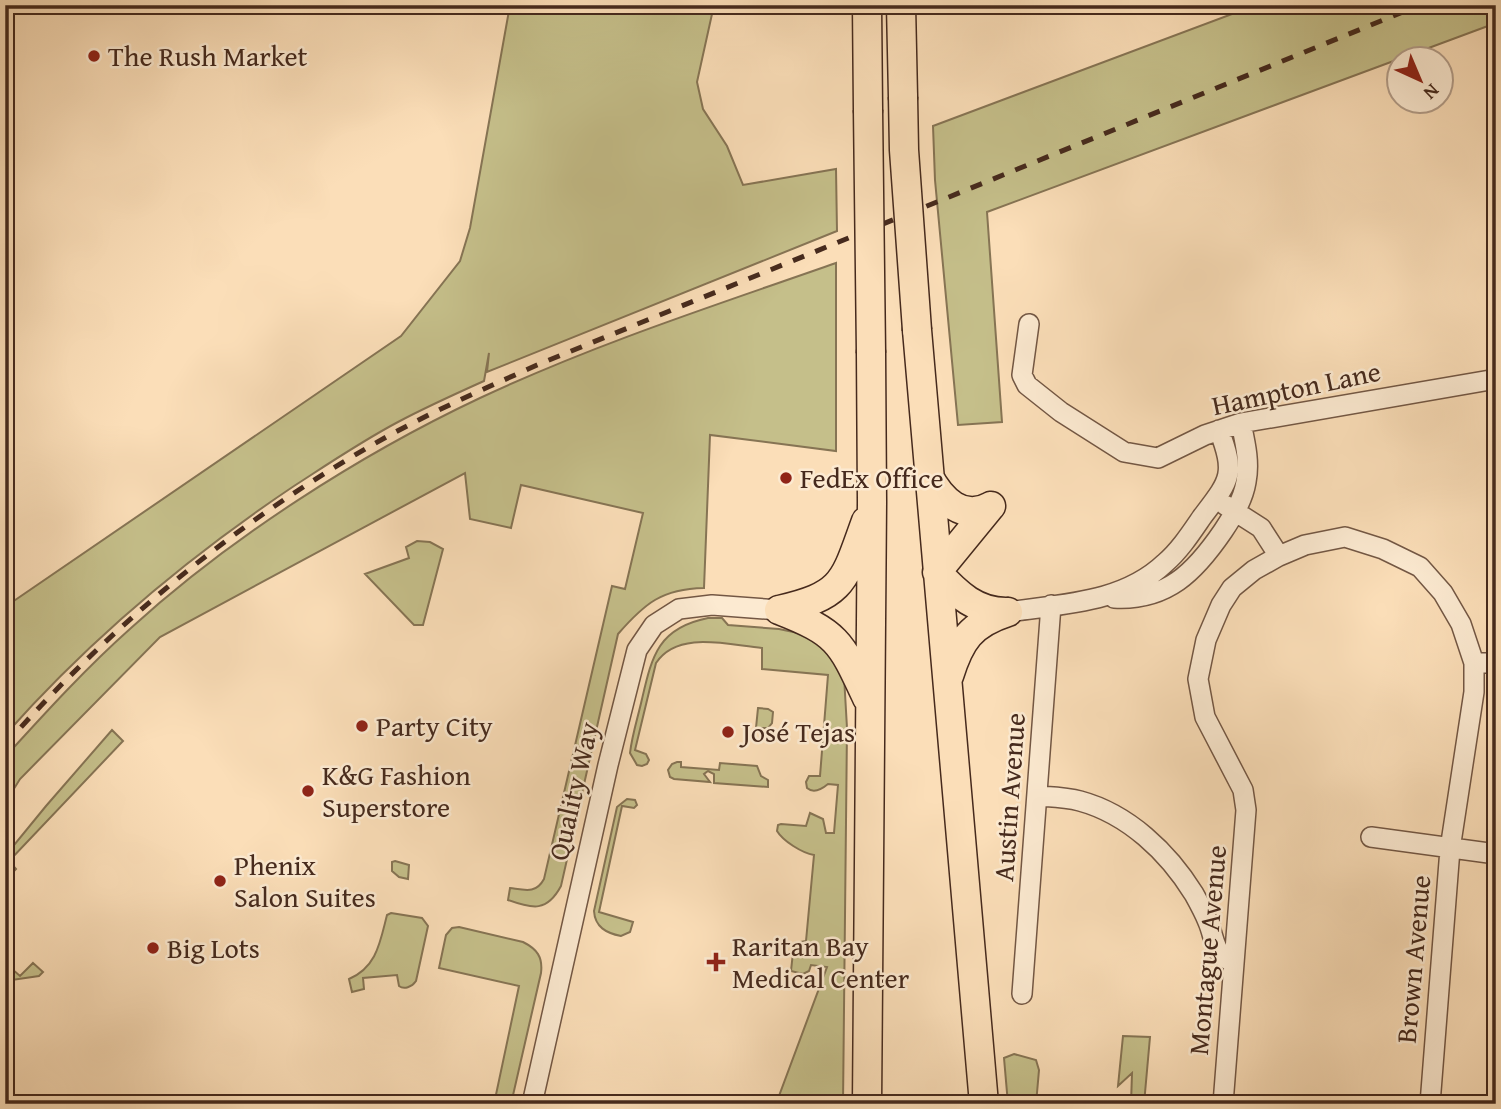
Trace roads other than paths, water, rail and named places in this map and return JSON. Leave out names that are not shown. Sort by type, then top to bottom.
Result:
[{"type":"highway","points":[[867,5],[872,502],[867,1104]]},
{"type":"highway","points":[[901,5],[905,162],[916,330],[985,1104]]},
{"type":"highway","points":[[928,474],[944,499],[958,510],[972,512],[991,506],[953,549],[937,572]]},
{"type":"highway","points":[[779,610],[814,601],[837,585],[848,568],[872,502]]},
{"type":"highway","points":[[937,572],[956,592],[974,605],[1008,612]]},
{"type":"highway","points":[[779,610],[813,624],[831,636],[845,653],[871,706]]},
{"type":"highway","points":[[947,686],[954,660],[965,639],[986,620],[1008,612]]},
{"type":"street","name":"Hampton Lane","points":[[1029,324],[1022,375],[1027,386],[1124,452],[1158,458],[1241,423],[1496,379]]},
{"type":"street","points":[[1008,612],[1102,598],[1125,599],[1151,595],[1169,587],[1194,569],[1235,511],[1243,493],[1247,470],[1241,423]]},
{"type":"street","points":[[1102,598],[1142,581],[1159,569],[1176,552],[1216,499],[1230,470],[1219,430]]},
{"type":"street","points":[[1216,499],[1261,528],[1279,556]]},
{"type":"street","name":"Brown Avenue","points":[[1246,801],[1240,781],[1205,717],[1198,678],[1206,640],[1221,605],[1232,588],[1279,556],[1306,545],[1345,537],[1383,549],[1420,567],[1443,593],[1461,624],[1474,663],[1474,692],[1450,849],[1430,1104]]},
{"type":"street","points":[[1176,552],[1194,569]]},
{"type":"street","name":"Austin Avenue","points":[[1022,994],[1051,605]]},
{"type":"street","name":"Quality Way","points":[[531,1104],[630,670],[641,642],[662,619],[690,606],[779,610]]},
{"type":"street","points":[[1474,663],[1496,663]]},
{"type":"street","points":[[1037,796],[1090,804],[1123,821],[1146,838],[1168,858],[1186,882],[1202,909],[1219,952],[1233,961]]},
{"type":"street","name":"Montague Avenue","points":[[1223,1104],[1246,801]]},
{"type":"street","points":[[1371,837],[1496,854]]},
{"type":"railway","points":[[5,745],[88,658],[177,579],[273,507],[374,444],[414,423],[537,365],[1420,5]]},
{"type":"place","name":"The Rush Market","points":[[94,56]]},
{"type":"place","name":"FedEx Office","points":[[786,478]]},
{"type":"place","name":"Party City","points":[[362,726]]},
{"type":"place","name":"José Tejas","points":[[728,732]]},
{"type":"place","name":"K&G Fashion Superstore","points":[[308,791]]},
{"type":"place","name":"Phenix Salon Suites","points":[[220,881]]},
{"type":"place","name":"Big Lots","points":[[153,948]]},
{"type":"place","name":"Raritan Bay Medical Center","points":[[716,962]]}]
